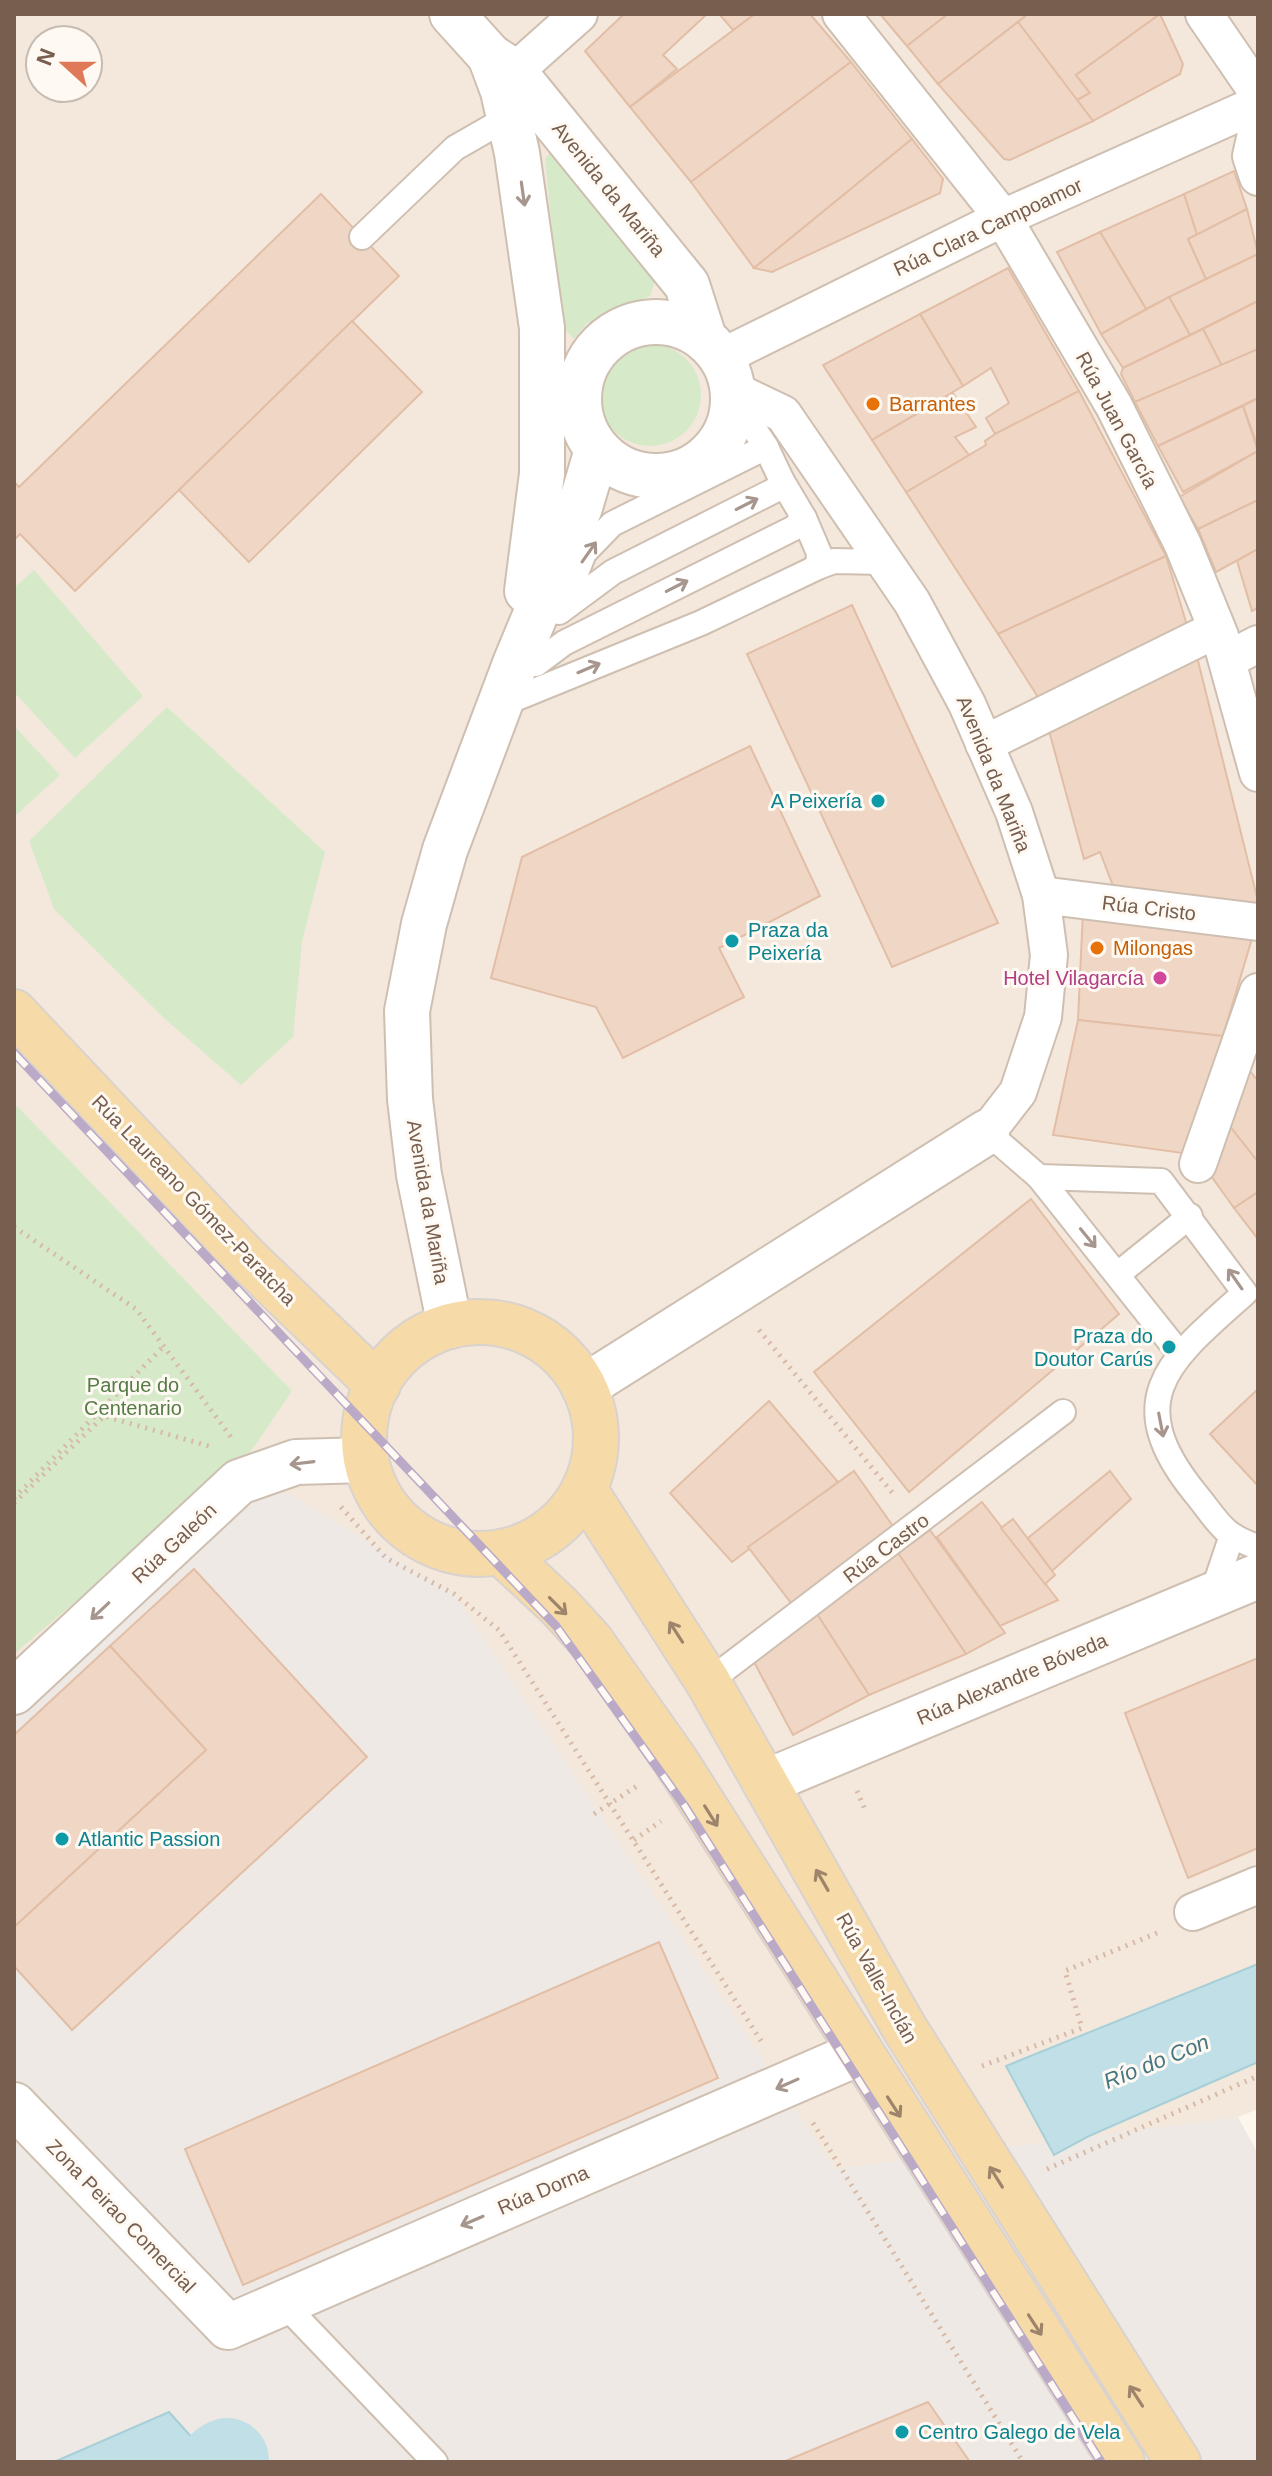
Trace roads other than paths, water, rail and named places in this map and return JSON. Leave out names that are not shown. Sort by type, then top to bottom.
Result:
[{"type":"main road","name":"Rúa Laureano Gómez-Paratcha","points":[[14,1012],[245,1257],[378,1385]]},
{"type":"main road","points":[[476,1322],[503,1324],[528,1332],[551,1346],[570,1364],[584,1387],[593,1412],[596,1438],[584,1489],[570,1512],[550,1531],[527,1544],[501,1552],[463,1554],[419,1537],[384,1504],[366,1460],[365,1426],[378,1385],[400,1354],[432,1332],[450,1326],[476,1322]]},
{"type":"main road","name":"Rúa Valle-Inclán","points":[[584,1489],[708,1682],[905,2029],[1178,2462]]},
{"type":"main road","points":[[501,1552],[591,1641],[698,1796],[1122,2462]]},
{"type":"street","name":"Avenida da Mariña","points":[[452,14],[575,145],[687,285],[723,371],[783,414],[912,602],[967,704],[1014,812],[1041,895],[1049,955],[1043,1017],[1018,1092],[987,1132],[584,1387]]},
{"type":"street","points":[[502,64],[579,14]]},
{"type":"street","name":"Rúa Juan García","points":[[841,14],[1003,218],[1114,406],[1235,644],[1258,773]]},
{"type":"street","points":[[1204,14],[1258,93]]},
{"type":"street","name":"Avenida da Mariña","points":[[502,64],[542,328],[542,474],[516,685]]},
{"type":"street","name":"Rúa Clara Campoamor","points":[[723,371],[1003,218],[1258,104]]},
{"type":"street","points":[[509,117],[531,116],[575,145]]},
{"type":"street","points":[[1258,125],[1251,156],[1258,177]]},
{"type":"street","points":[[663,321],[685,327],[723,371],[730,421],[720,443],[704,461],[683,472],[661,478],[637,475],[615,465],[597,450],[584,429],[578,405],[588,362],[601,344],[619,330],[663,321]]},
{"type":"street","name":"Avenida da Mariña","points":[[542,328],[565,385],[578,405],[557,434],[542,474]]},
{"type":"street","name":"Avenida da Mariña","points":[[450,1326],[419,1175],[410,1099],[407,1011],[424,924],[445,850],[516,685],[580,507],[597,450]]},
{"type":"street","points":[[984,744],[1235,644]]},
{"type":"street","name":"Rúa Cristo","points":[[1041,895],[1258,922]]},
{"type":"street","points":[[1198,1164],[1258,992]]},
{"type":"street","name":"Rúa Galeón","points":[[14,1692],[239,1482],[296,1462],[366,1460]]},
{"type":"street","name":"Rúa Alexandre Bóveda","points":[[766,1782],[1258,1576]]},
{"type":"street","points":[[1193,1912],[1258,1885]]},
{"type":"street","name":"Rúa Dorna","points":[[228,2327],[859,2053]]},
{"type":"street","name":"Zona Peirao Comercial","points":[[14,2105],[228,2327]]},
{"type":"lane","points":[[362,237],[455,148],[509,117]]},
{"type":"lane","points":[[723,371],[804,518],[819,553],[818,567]]},
{"type":"lane","points":[[516,685],[559,612],[584,553],[612,524],[766,447]]},
{"type":"lane","points":[[559,612],[613,572],[775,490],[782,481]]},
{"type":"lane","points":[[516,685],[564,643],[794,528],[804,518]]},
{"type":"lane","points":[[516,685],[701,623],[834,561],[884,562]]},
{"type":"lane","points":[[987,1132],[1039,1177],[1179,1353]]},
{"type":"lane","points":[[1039,1177],[1161,1181],[1245,1293],[1179,1353],[1159,1390],[1158,1424],[1175,1469],[1231,1538],[1258,1547]]},
{"type":"lane","points":[[1118,1274],[1190,1216]]},
{"type":"lane","name":"Rúa Castro","points":[[708,1682],[1063,1412]]},
{"type":"lane","points":[[1212,1595],[1231,1538]]},
{"type":"lane","points":[[283,2303],[435,2462]]},
{"type":"water","name":"Río do Con","points":[[1258,1964],[1258,2062],[1089,2136],[1054,2155],[1006,2066]]},
{"type":"water","points":[[169,2412],[214,2462],[54,2462]]},
{"type":"waterway","points":[[223,2462],[227,2460]]},
{"type":"railway","points":[[14,1053],[556,1626],[684,1805],[1101,2462]]},
{"type":"place","name":"Barrantes","points":[[873,404]]},
{"type":"place","name":"A Peixería","points":[[878,801]]},
{"type":"place","name":"Praza da Peixería","points":[[732,941]]},
{"type":"place","name":"Milongas","points":[[1097,948]]},
{"type":"place","name":"Hotel Vilagarcía","points":[[1160,978]]},
{"type":"place","name":"Praza do Doutor Carús","points":[[1169,1347]]},
{"type":"place","name":"Atlantic Passion","points":[[62,1839]]},
{"type":"place","name":"Centro Galego de Vela","points":[[902,2432]]},
{"type":"park label","name":"Parque do Centenario","points":[[133,1396]]}]
